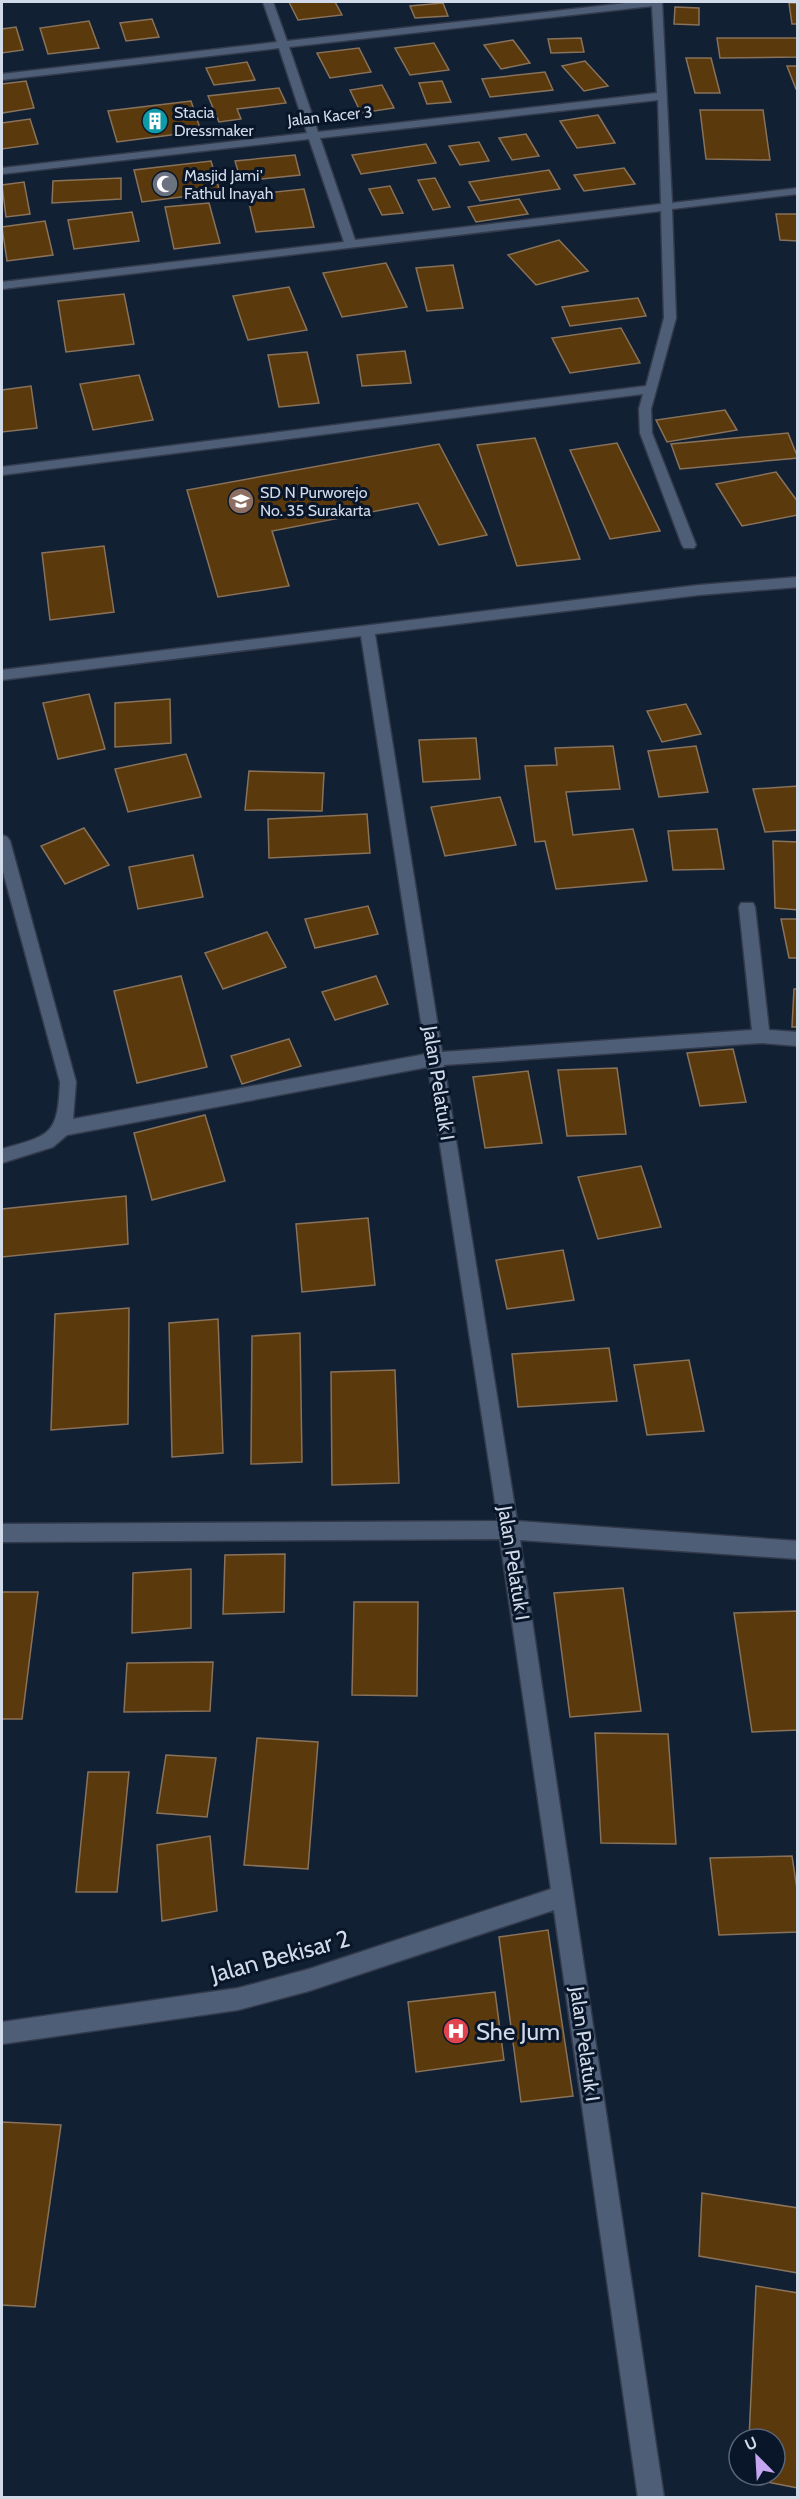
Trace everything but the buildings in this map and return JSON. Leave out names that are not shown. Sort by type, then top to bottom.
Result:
[{"type":"street","points":[[268,2],[350,243]]},
{"type":"street","points":[[2,77],[657,2],[663,96],[670,318],[645,409],[646,433],[689,545]]},
{"type":"street","name":"Jalan Kacer 3","points":[[2,171],[663,96]]},
{"type":"street","points":[[2,286],[798,191]]},
{"type":"street","points":[[2,471],[651,389]]},
{"type":"street","points":[[2,675],[699,590],[798,582]]},
{"type":"street","name":"Jalan Pelatuk I","points":[[367,630],[510,1530],[651,2498]]},
{"type":"street","points":[[2,841],[69,1082],[68,1110],[64,1128],[55,1137],[40,1144],[2,1156]]},
{"type":"street","points":[[747,908],[761,1036]]},
{"type":"street","points":[[64,1128],[435,1059],[761,1036],[798,1039]]},
{"type":"street","points":[[2,1533],[510,1530],[798,1550]]},
{"type":"street","name":"Jalan Bekisar 2","points":[[2,2033],[238,1999],[309,1980],[564,1896]]},
{"type":"place","name":"Stacia Dressmaker","points":[[155,121]]},
{"type":"place","name":"Masjid Jami' Fathul Inayah","points":[[165,184]]},
{"type":"place","name":"SD N Purworejo No. 35 Surakarta","points":[[241,501]]},
{"type":"place","name":"She Jum","points":[[456,2031]]}]
